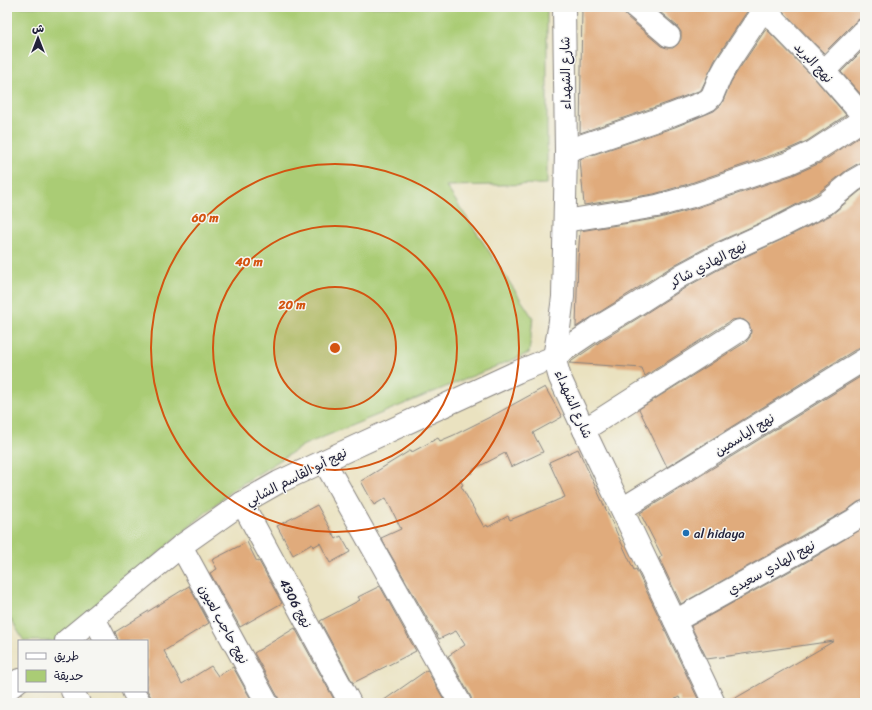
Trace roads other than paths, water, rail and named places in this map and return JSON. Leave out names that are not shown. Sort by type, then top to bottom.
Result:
[{"type":"street","name":"شارع الشهداء","points":[[564,7],[566,151],[563,298],[554,357],[560,378],[584,430],[714,703]]},
{"type":"street","points":[[635,7],[669,36]]},
{"type":"street","points":[[566,151],[670,116],[708,100],[712,96],[726,66],[764,8]]},
{"type":"street","name":"نهج البريد","points":[[764,8],[824,71],[865,118]]},
{"type":"street","points":[[824,71],[865,30]]},
{"type":"street","points":[[565,221],[657,206],[789,163],[813,152],[865,118]]},
{"type":"street","name":"نهج الهادي شاكر","points":[[554,357],[596,328],[682,275],[719,255],[776,229],[825,204],[853,181],[865,174]]},
{"type":"street","points":[[584,430],[739,331]]},
{"type":"street","name":"نهج أبو القاسم الشابي","points":[[67,640],[181,546],[242,503],[278,482],[517,372],[554,357]]},
{"type":"street","name":"نهج الياسمين","points":[[622,509],[865,360]]},
{"type":"street","points":[[324,460],[460,703]]},
{"type":"street","name":"نهج 4306","points":[[242,503],[350,703]]},
{"type":"street","name":"نهج الهادي سعيدي","points":[[675,621],[802,550],[865,512]]},
{"type":"street","name":"نهج حاجب لعيون","points":[[181,546],[267,703]]},
{"type":"street","points":[[94,618],[105,640]]},
{"type":"street","points":[[7,690],[18,681]]},
{"type":"street","points":[[73,692],[79,703]]},
{"type":"street","points":[[134,692],[140,703]]},
{"type":"place","name":"al hidaya","points":[[686,533]]}]
